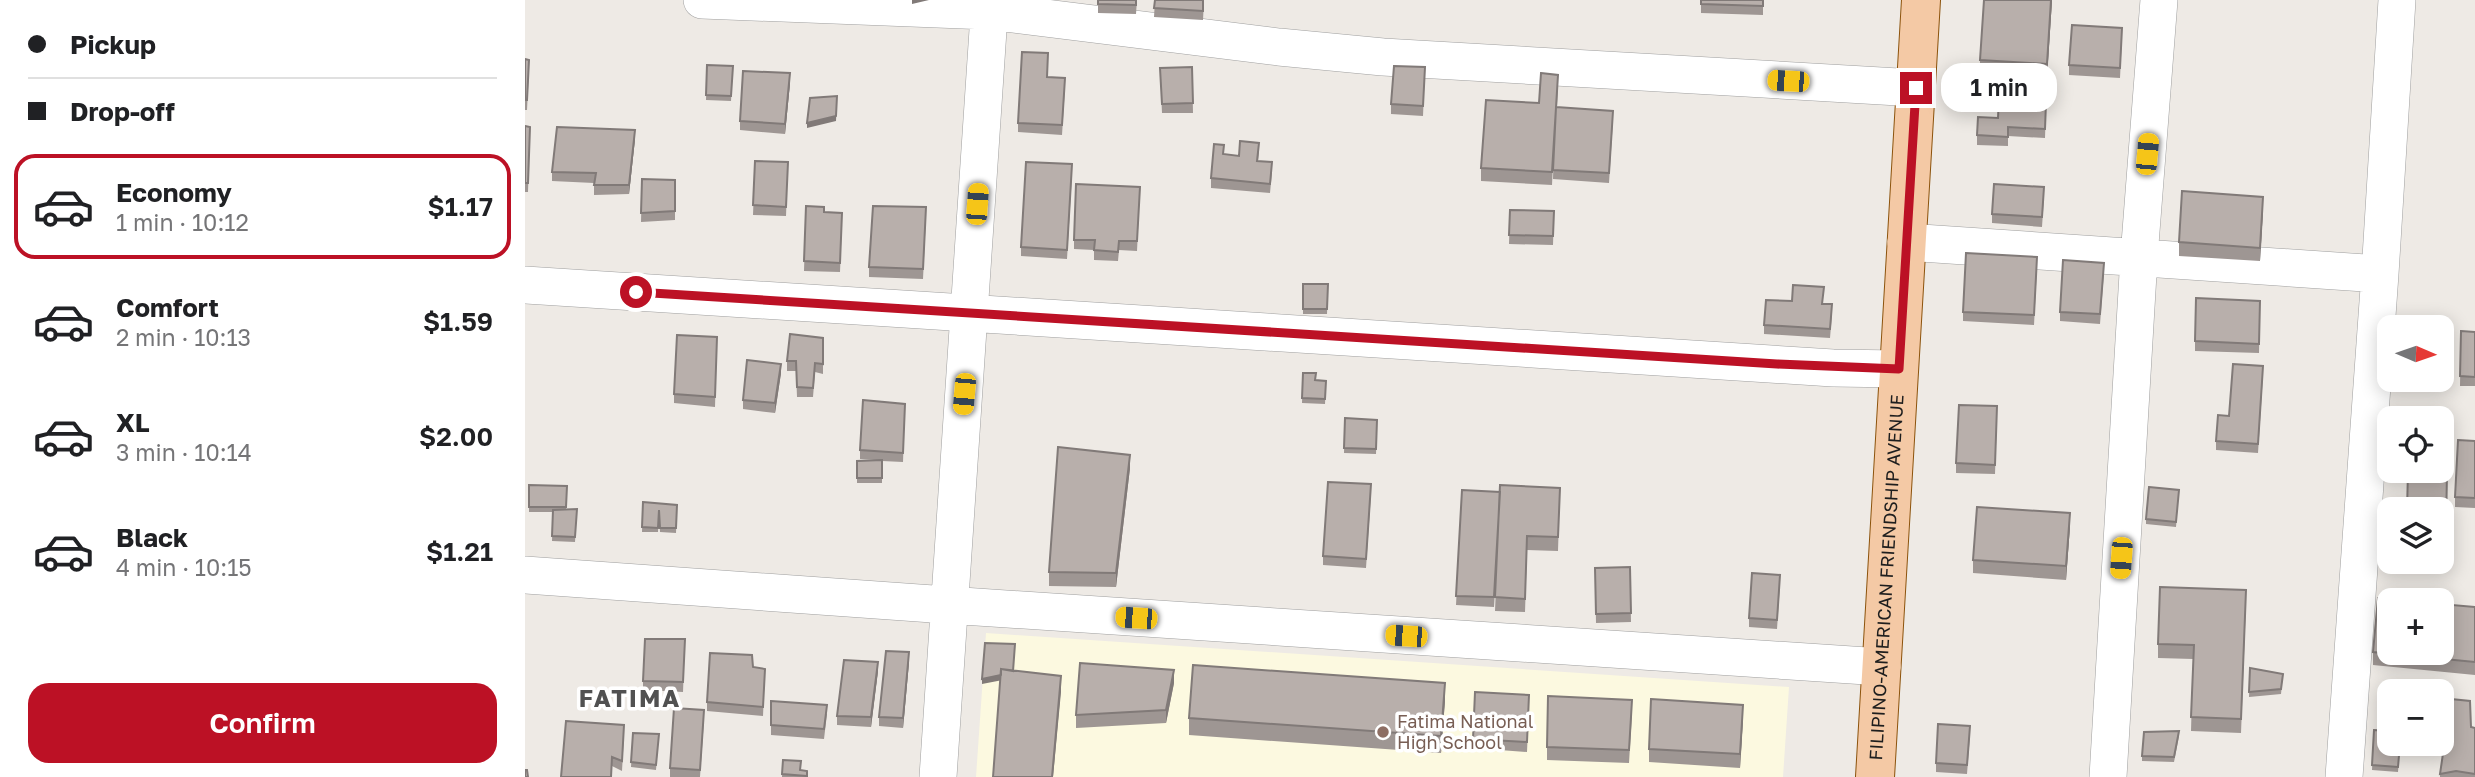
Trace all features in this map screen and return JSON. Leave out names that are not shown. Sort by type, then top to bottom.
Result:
[{"type":"main road","name":"FILIPINO-AMERICAN FRIENDSHIP AVENUE","points":[[1875,777],[1921,0]]},
{"type":"street","points":[[702,0],[990,6],[1252,44],[1383,57],[1916,88]]},
{"type":"street","points":[[2108,777],[2139,257],[2159,0]]},
{"type":"street","points":[[2344,777],[2397,0]]},
{"type":"street","points":[[938,777],[947,605],[970,314],[990,6]]},
{"type":"street","points":[[1906,242],[2380,274]]},
{"type":"street","points":[[525,285],[1791,365],[1899,369]]},
{"type":"street","points":[[525,575],[1882,667]]},
{"type":"shaded area","name":"Fatima National High School","points":[[986,633],[1789,687],[1783,777],[976,777]]},
{"type":"building","points":[[1098,0],[1136,0],[1136,5],[1098,4]]},
{"type":"building","points":[[1155,0],[1203,0],[1203,11],[1154,8]]},
{"type":"building","points":[[1701,0],[1763,0],[1763,6],[1701,4]]},
{"type":"building","points":[[1984,0],[2051,0],[2047,64],[1980,60]]},
{"type":"building","points":[[2072,25],[2122,28],[2120,68],[2069,65]]},
{"type":"building","points":[[1022,52],[1048,53],[1047,77],[1065,78],[1062,125],[1018,123]]},
{"type":"building","points":[[525,59],[529,60],[527,100],[525,100]]},
{"type":"building","points":[[707,65],[733,66],[731,96],[706,95]]},
{"type":"building","points":[[1394,66],[1425,67],[1423,106],[1391,104]]},
{"type":"building","points":[[1192,67],[1193,103],[1162,104],[1160,68]]},
{"type":"building","points":[[743,71],[790,73],[785,124],[740,121]]},
{"type":"building","points":[[1541,73],[1558,75],[1552,172],[1481,168],[1486,100],[1539,103]]},
{"type":"building","points":[[2000,73],[2047,76],[2045,129],[2008,127],[2008,137],[1977,135],[1978,117],[1998,118]]},
{"type":"building","points":[[837,96],[836,116],[807,123],[810,98]]},
{"type":"building","points":[[1556,107],[1613,111],[1609,173],[1553,170]]},
{"type":"building","points":[[525,126],[530,127],[528,183],[525,183]]},
{"type":"building","points":[[557,127],[635,130],[629,185],[594,185],[596,173],[552,172]]},
{"type":"building","points":[[1240,141],[1259,143],[1257,161],[1272,162],[1270,184],[1211,178],[1214,144],[1224,145],[1223,154],[1239,156]]},
{"type":"building","points":[[755,161],[788,162],[786,207],[753,205]]},
{"type":"building","points":[[1026,162],[1072,164],[1067,250],[1021,247]]},
{"type":"building","points":[[642,179],[675,180],[675,211],[641,213]]},
{"type":"building","points":[[1076,184],[1140,187],[1137,241],[1119,241],[1118,252],[1094,250],[1095,240],[1074,240]]},
{"type":"building","points":[[1994,184],[2044,187],[2042,217],[1992,214]]},
{"type":"building","points":[[2182,191],[2263,197],[2260,248],[2179,242]]},
{"type":"building","points":[[806,206],[824,207],[824,212],[842,213],[840,263],[804,261]]},
{"type":"building","points":[[873,206],[926,207],[923,269],[869,267]]},
{"type":"building","points":[[1510,210],[1554,211],[1553,236],[1509,235]]},
{"type":"building","points":[[1966,253],[2037,257],[2034,315],[1963,312]]},
{"type":"building","points":[[2063,260],[2104,263],[2100,314],[2060,312]]},
{"type":"building","points":[[1303,284],[1328,284],[1327,309],[1303,309]]},
{"type":"building","points":[[1793,285],[1824,287],[1822,304],[1832,304],[1830,329],[1764,325],[1766,300],[1792,301]]},
{"type":"building","points":[[2196,298],[2260,301],[2259,344],[2195,341]]},
{"type":"building","points":[[2461,331],[2475,332],[2475,377],[2460,376]]},
{"type":"building","points":[[790,334],[823,338],[823,364],[815,363],[813,388],[797,387],[796,361],[787,361]]},
{"type":"building","points":[[677,335],[717,337],[715,397],[674,394]]},
{"type":"building","points":[[747,360],[781,364],[775,403],[743,400]]},
{"type":"building","points":[[2233,364],[2263,366],[2258,444],[2216,441],[2218,415],[2229,416]]},
{"type":"building","points":[[1303,373],[1316,373],[1315,380],[1326,381],[1325,399],[1302,398]]},
{"type":"building","points":[[863,400],[905,404],[903,453],[860,450]]},
{"type":"building","points":[[1959,405],[1997,406],[1995,465],[1956,463]]},
{"type":"building","points":[[1345,418],[1377,420],[1376,449],[1344,448]]},
{"type":"building","points":[[2458,440],[2475,441],[2475,498],[2455,497]]},
{"type":"building","points":[[1058,447],[1130,455],[1116,573],[1049,572]]},
{"type":"building","points":[[882,460],[882,478],[857,478],[857,461]]},
{"type":"building","points":[[1328,482],[1371,484],[1366,559],[1323,556]]},
{"type":"building","points":[[2408,483],[2447,483],[2447,497],[2407,497]]},
{"type":"building","points":[[529,485],[567,486],[566,507],[529,507]]},
{"type":"building","points":[[1500,485],[1560,488],[1558,537],[1527,536],[1525,599],[1495,597]]},
{"type":"building","points":[[2149,487],[2179,490],[2176,522],[2146,519]]},
{"type":"building","points":[[1462,490],[1500,492],[1494,597],[1456,596]]},
{"type":"building","points":[[643,502],[677,505],[676,528],[660,528],[659,510],[658,528],[642,527]]},
{"type":"building","points":[[1977,507],[2070,513],[2066,566],[1973,560]]},
{"type":"building","points":[[577,509],[575,537],[552,536],[553,510]]},
{"type":"building","points":[[1630,567],[1631,613],[1596,614],[1595,568]]},
{"type":"building","points":[[1752,573],[1780,575],[1777,620],[1749,618]]},
{"type":"building","points":[[2160,587],[2246,590],[2241,719],[2191,717],[2194,645],[2158,644]]},
{"type":"building","points":[[2454,605],[2475,607],[2475,662],[2454,660]]},
{"type":"building","points":[[2377,609],[2377,652],[2373,652]]},
{"type":"building","points":[[645,639],[685,639],[683,682],[643,681]]},
{"type":"building","points":[[985,643],[1015,644],[1013,671],[1001,669],[1001,675],[982,679]]},
{"type":"building","points":[[886,651],[909,652],[903,718],[879,717]]},
{"type":"building","points":[[710,653],[752,655],[753,667],[765,669],[763,707],[707,702]]},
{"type":"building","points":[[844,660],[878,662],[871,717],[837,716]]},
{"type":"building","points":[[1080,663],[1174,670],[1166,710],[1076,715]]},
{"type":"building","points":[[1193,665],[1445,683],[1441,736],[1189,718]]},
{"type":"building","points":[[2250,668],[2283,674],[2281,689],[2249,692]]},
{"type":"building","points":[[1001,669],[1061,676],[1052,777],[993,777]]},
{"type":"building","points":[[1475,692],[1529,695],[1527,742],[1473,739]]},
{"type":"building","points":[[1548,696],[1632,700],[1629,750],[1547,747]]},
{"type":"building","points":[[1651,699],[1743,705],[1740,754],[1649,749]]},
{"type":"building","points":[[2454,699],[2470,701],[2471,727],[2475,728],[2475,774],[2456,771],[2440,774],[2443,756],[2454,756]]},
{"type":"building","points":[[771,701],[827,705],[824,729],[771,725]]},
{"type":"building","points":[[674,708],[704,710],[700,770],[670,768]]},
{"type":"building","points":[[566,721],[624,725],[622,761],[612,757],[611,777],[561,777]]},
{"type":"building","points":[[1938,724],[1970,726],[1967,765],[1936,763]]},
{"type":"building","points":[[2374,730],[2377,730],[2377,756],[2399,756],[2398,767],[2372,765]]},
{"type":"building","points":[[2179,731],[2174,757],[2142,756],[2144,732]]},
{"type":"building","points":[[633,733],[659,734],[656,765],[631,762]]},
{"type":"building","points":[[783,760],[801,761],[800,770],[807,771],[807,776],[782,774]]},
{"type":"place","name":"Fatima National High School","points":[[1383,732]]},
{"type":"district","name":"FATIMA","points":[[630,699]]},
{"type":"route","points":[[636,292],[1833,368],[1899,369],[1916,88]]}]
